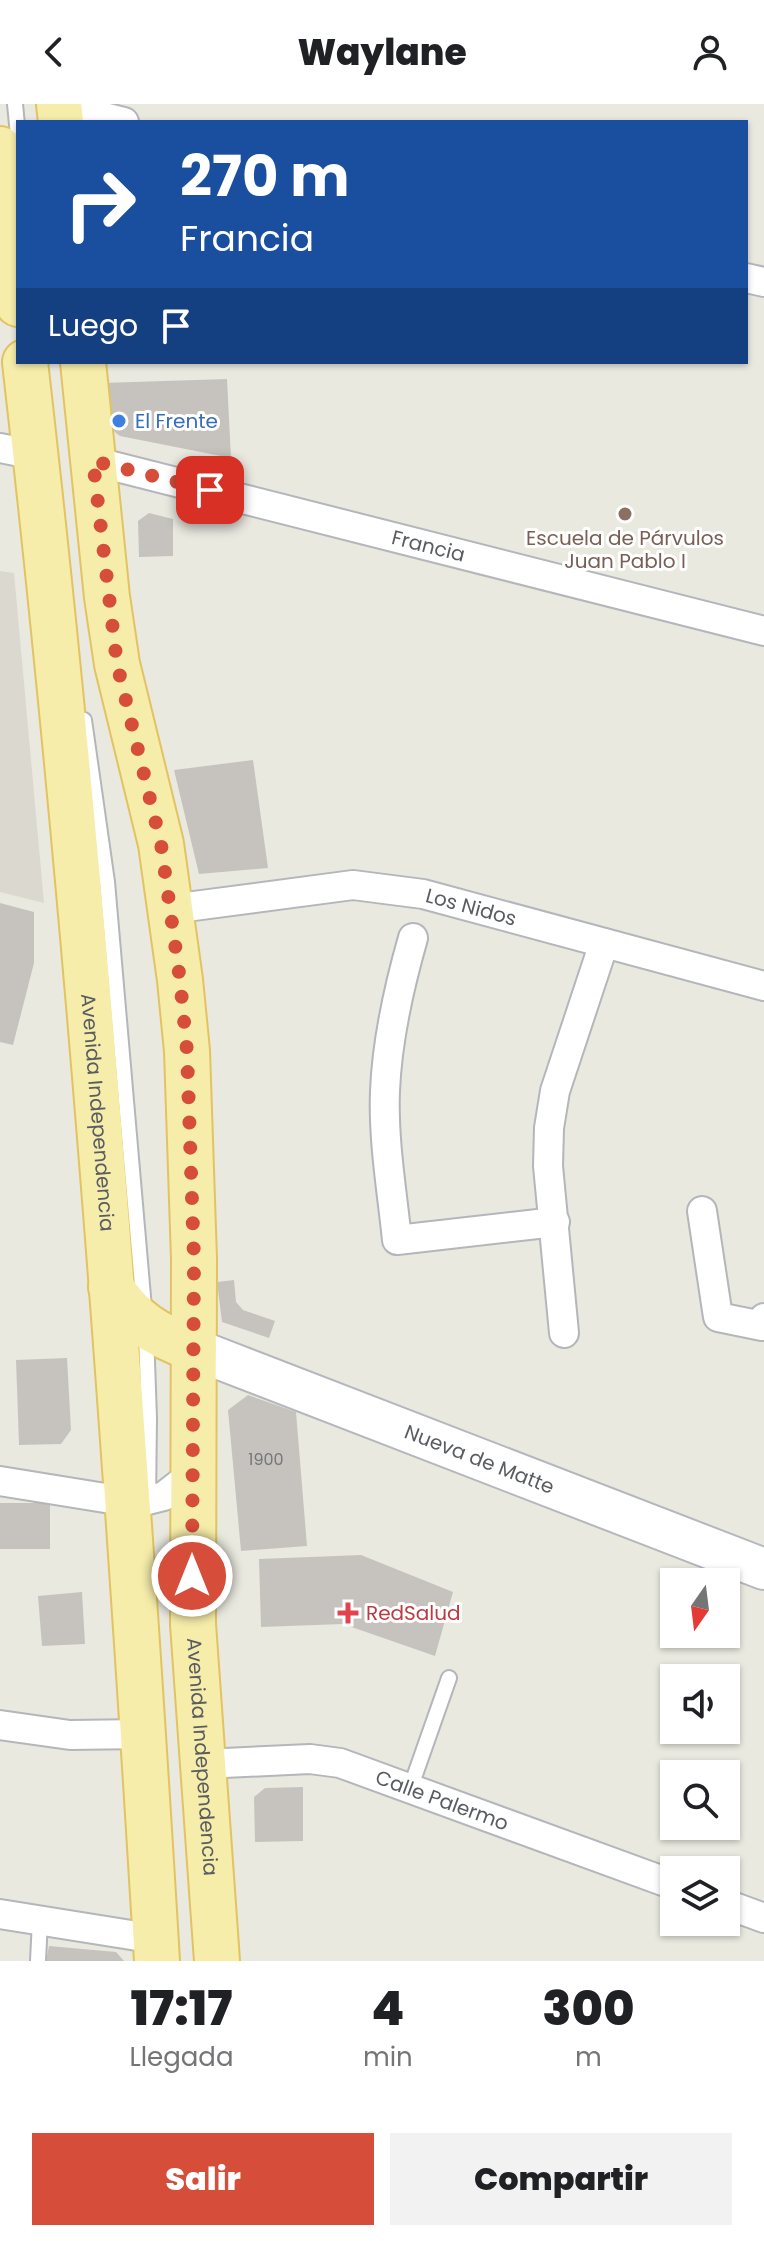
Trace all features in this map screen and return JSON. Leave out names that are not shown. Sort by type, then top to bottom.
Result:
[{"type":"main road","points":[[0,149],[16,287]]},
{"type":"main road","name":"Avenida Independencia","points":[[25,364],[18,452],[53,612],[111,1287],[141,1506],[143,1734],[156,1950]]},
{"type":"main road","name":"Avenida Independencia","points":[[83,364],[117,664],[161,844],[180,980],[191,1118],[193,1624],[217,1961]]},
{"type":"main road","points":[[111,1287],[125,1308],[162,1312],[194,1349]]},
{"type":"street","points":[[77,104],[116,120]]},
{"type":"street","name":"Francia","points":[[93,461],[764,631]]},
{"type":"street","name":"Los Nidos","points":[[171,909],[353,885],[371,886],[423,894],[764,986]]},
{"type":"street","points":[[413,938],[393,1029],[385,1093],[397,1240],[555,1222]]},
{"type":"street","points":[[564,1333],[548,1146],[551,1112],[604,943]]},
{"type":"street","points":[[702,1211],[718,1317],[762,1326],[764,1318]]},
{"type":"street","name":"Nueva de Matte","points":[[194,1349],[764,1569]]},
{"type":"street","points":[[0,1481],[141,1506],[174,1490],[192,1474]]},
{"type":"street","points":[[0,1725],[70,1735],[143,1734]]},
{"type":"street","name":"Calle Palermo","points":[[203,1764],[323,1760],[340,1763],[660,1880]]},
{"type":"street","points":[[740,1909],[764,1918]]},
{"type":"street","points":[[0,1914],[40,1920],[156,1950]]},
{"type":"lane","points":[[82,706],[96,793],[162,1312],[141,1506]]},
{"type":"lane","points":[[80,912],[84,722]]},
{"type":"lane","points":[[178,1527],[192,1474]]},
{"type":"lane","points":[[410,1789],[449,1678]]},
{"type":"lane","points":[[38,1961],[40,1920]]},
{"type":"shaded area","points":[[0,571],[14,573],[44,903],[0,892]]},
{"type":"building","points":[[227,379],[231,458],[120,436],[111,429],[102,383]]},
{"type":"building","points":[[149,513],[173,519],[173,556],[139,557],[138,521]]},
{"type":"building","points":[[253,760],[268,868],[199,874],[174,770]]},
{"type":"building","points":[[0,903],[34,912],[34,963],[13,1045],[0,1042]]},
{"type":"building","points":[[234,1280],[236,1302],[243,1310],[275,1321],[269,1338],[222,1322],[217,1282]]},
{"type":"building","points":[[67,1358],[71,1430],[61,1444],[19,1445],[16,1360]]},
{"type":"building","points":[[248,1395],[296,1412],[307,1546],[241,1551],[228,1410]]},
{"type":"building","points":[[0,1503],[50,1503],[50,1549],[0,1549]]},
{"type":"building","points":[[361,1555],[453,1592],[435,1656],[343,1624],[261,1627],[259,1559]]},
{"type":"building","points":[[82,1592],[85,1644],[42,1646],[38,1596]]},
{"type":"building","points":[[303,1787],[303,1841],[255,1842],[254,1797],[265,1788]]},
{"type":"building","points":[[49,1946],[116,1952],[124,1961],[46,1961]]},
{"type":"place","name":"El Frente","points":[[119,421]]},
{"type":"place","name":"Escuela de Párvulos Juan Pablo I","points":[[625,514]]},
{"type":"place","name":"RedSalud","points":[[348,1613]]},
{"type":"route","points":[[192,1576],[194,1259],[187,1051],[161,844],[117,664],[93,461],[210,490]]}]
